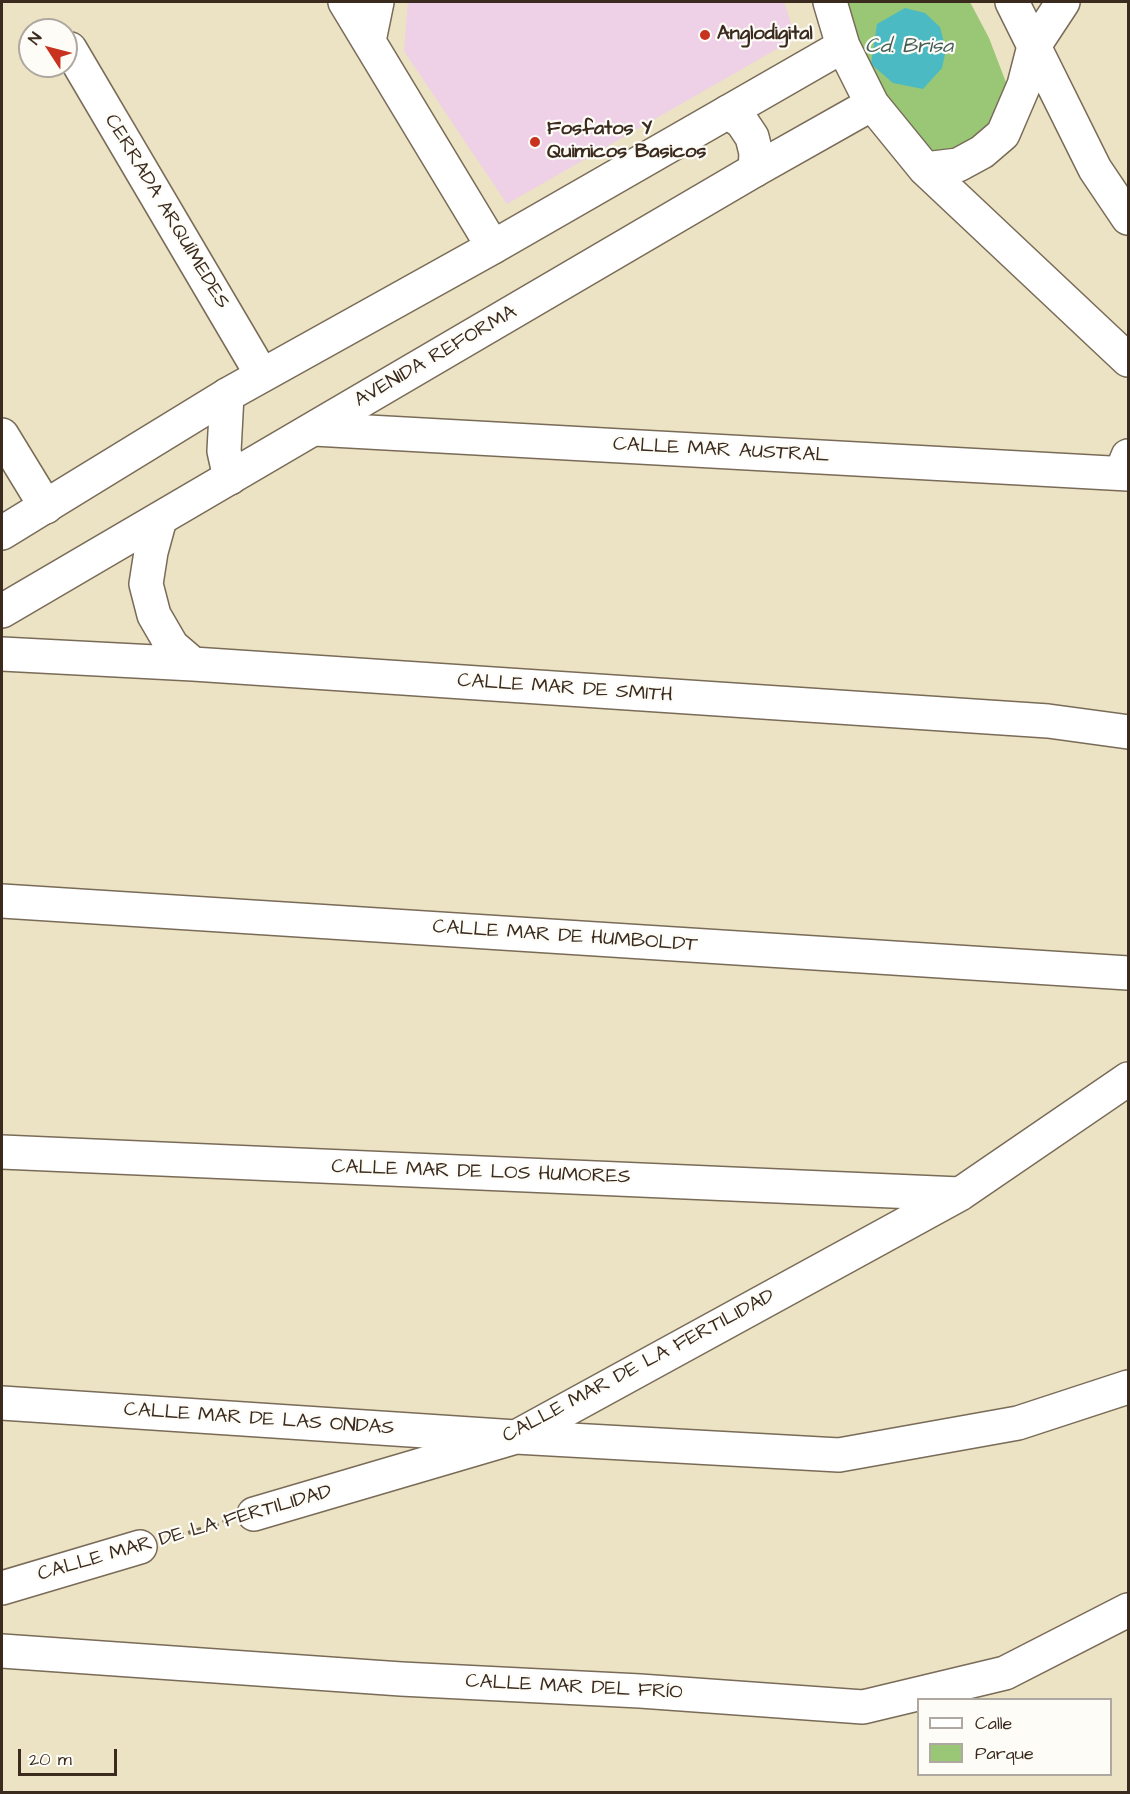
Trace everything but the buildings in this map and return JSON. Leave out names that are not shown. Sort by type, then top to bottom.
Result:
[{"type":"street","points":[[345,2],[493,247]]},
{"type":"street","points":[[369,41],[377,2]]},
{"type":"street","points":[[830,2],[843,46],[872,104],[925,169],[1128,360]]},
{"type":"street","points":[[1012,2],[1095,170],[1128,218]]},
{"type":"street","points":[[925,169],[958,165],[981,152],[1003,134],[1024,85],[1034,46],[1063,2]]},
{"type":"street","points":[[2,533],[262,375],[493,247],[843,46]]},
{"type":"street","name":"CERRADA ARQUÍMEDES","points":[[78,63],[262,375]]},
{"type":"street","name":"AVENIDA REFORMA","points":[[2,611],[755,170],[872,104]]},
{"type":"street","points":[[728,112],[742,122],[752,137],[756,153],[755,170]]},
{"type":"street","points":[[227,396],[224,451],[230,478]]},
{"type":"street","name":"CALLE MAR AUSTRAL","points":[[314,429],[1126,468]]},
{"type":"street","points":[[2,435],[46,507]]},
{"type":"street","points":[[160,519],[151,552],[146,584],[154,615],[172,646],[193,664]]},
{"type":"street","name":"CALLE MAR DE SMITH","points":[[2,654],[193,664],[1048,721],[1128,732]]},
{"type":"street","name":"CALLE MAR DE HUMBOLDT","points":[[2,901],[1128,973]]},
{"type":"street","name":"CALLE MAR DE LA FERTILIDAD","points":[[254,1514],[516,1437],[960,1194],[1128,1078]]},
{"type":"street","name":"CALLE MAR DE LOS HUMORES","points":[[2,1152],[960,1194]]},
{"type":"street","name":"CALLE MAR DE LAS ONDAS","points":[[2,1403],[516,1437],[839,1455],[1018,1423],[1128,1387]]},
{"type":"street","name":"CALLE MAR DE LA FERTILIDAD","points":[[2,1587],[140,1547]]},
{"type":"street","name":"CALLE MAR DEL FRÍO","points":[[2,1651],[401,1679],[640,1690],[863,1707],[1005,1673],[1128,1610]]},
{"type":"path","name":"CALLE MAR DE LA FERTILIDAD","points":[[140,1547],[254,1514]]},
{"type":"shaded area","points":[[408,2],[784,2],[796,38],[507,204],[404,51]]},
{"type":"green space","points":[[836,2],[970,2],[989,38],[1007,85],[1002,119],[953,163],[904,148]]},
{"type":"water","name":"Cd. Brisa","points":[[905,8],[925,13],[940,27],[946,50],[942,68],[923,89],[893,83],[871,64],[877,24]]},
{"type":"place","name":"Anglodigital","points":[[705,35]]},
{"type":"place","name":"Fosfatos Y Quimicos Basicos","points":[[535,142]]}]
